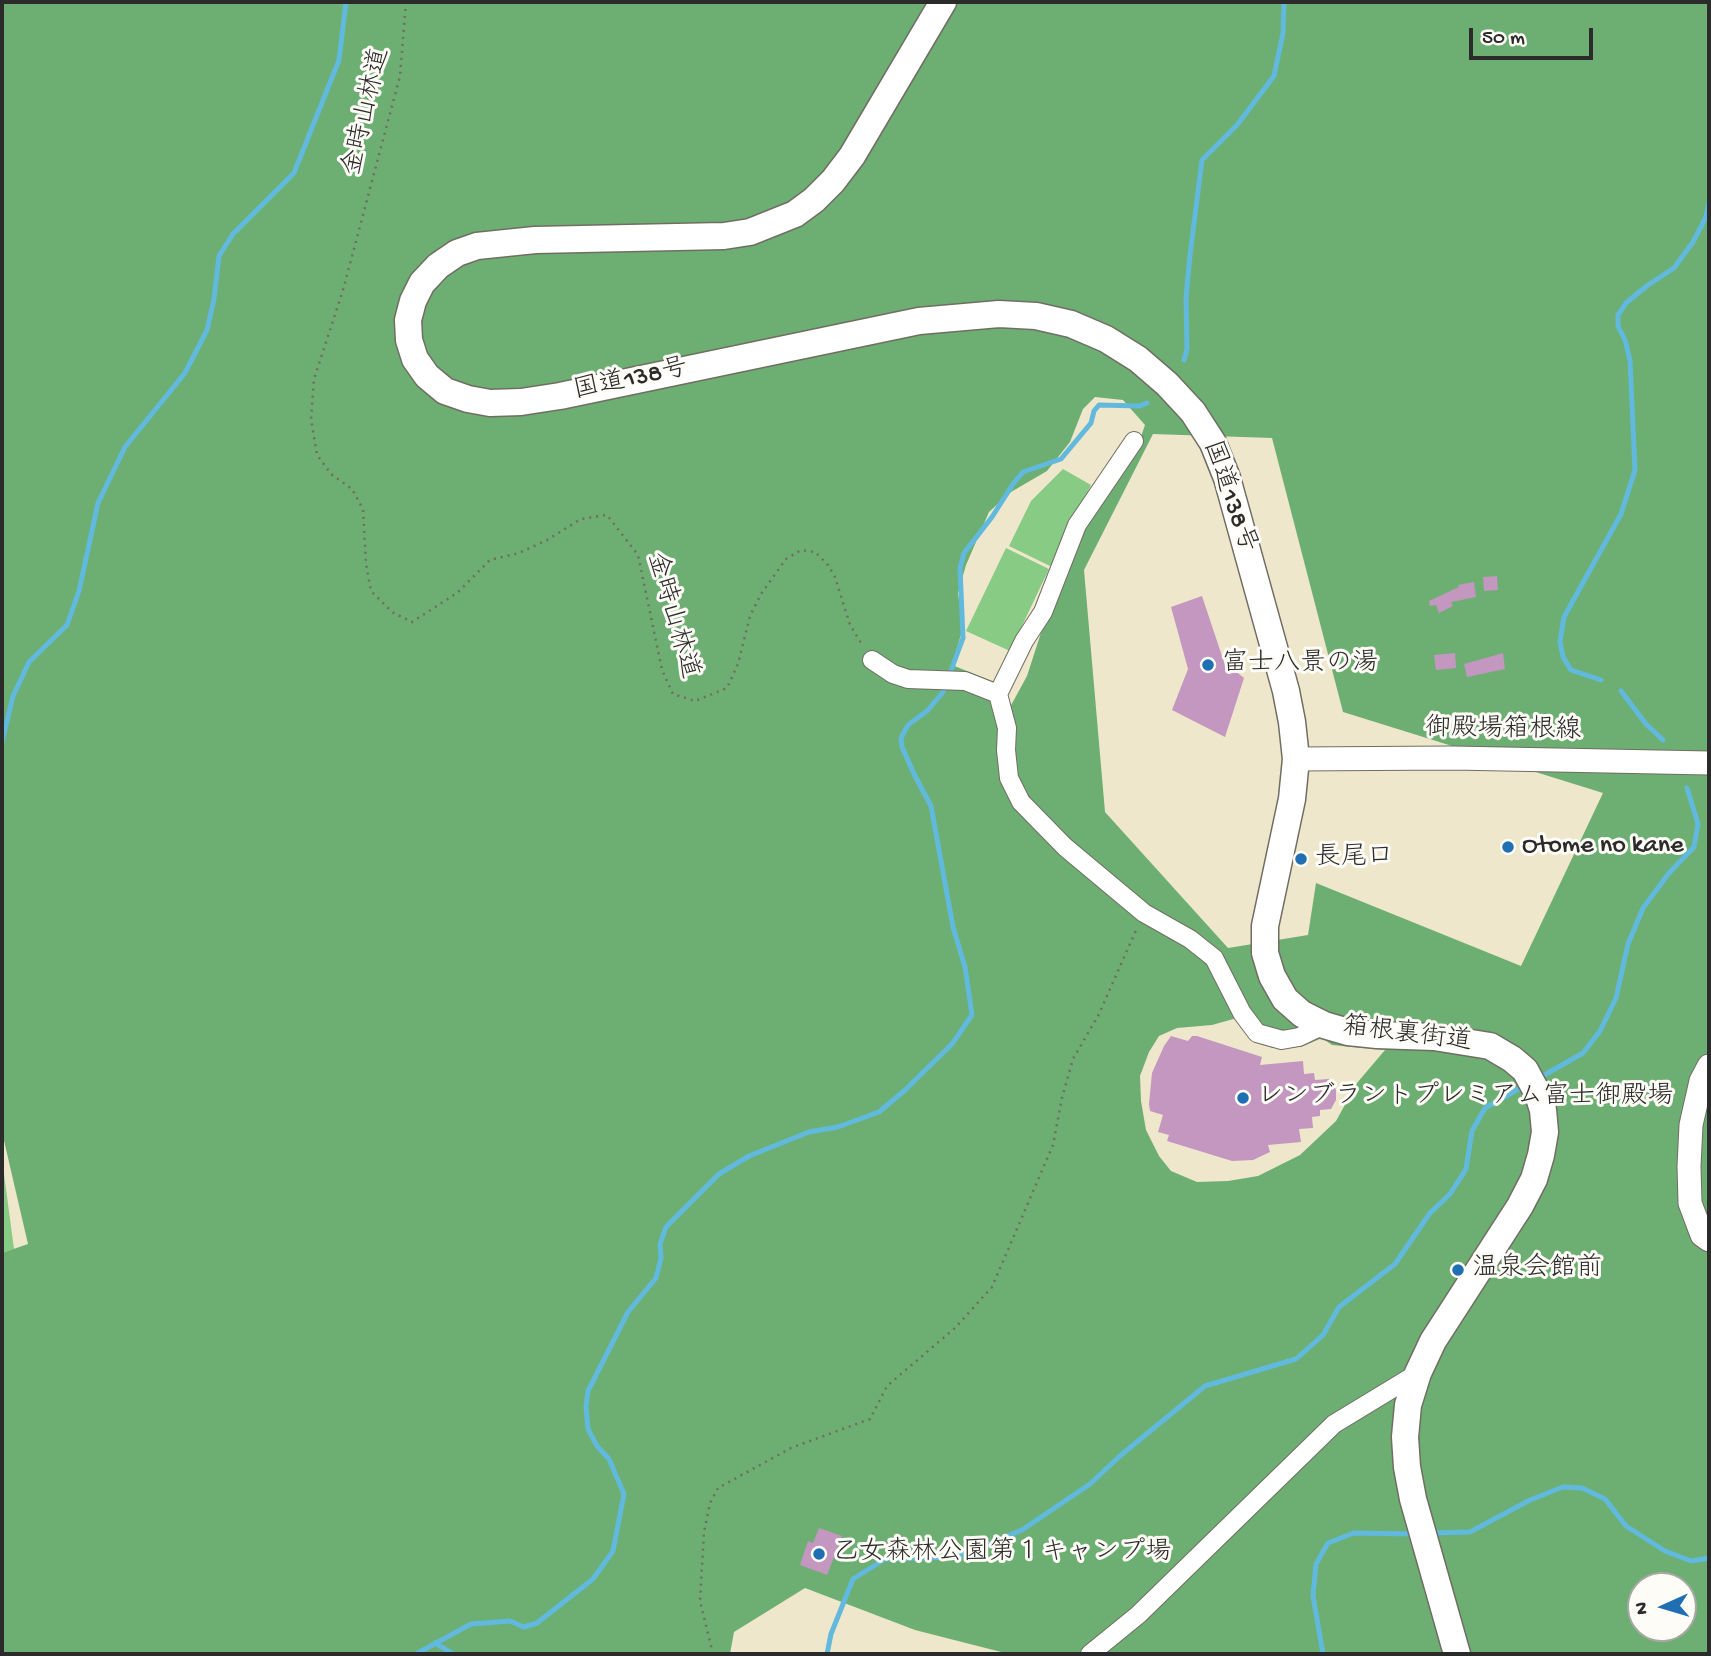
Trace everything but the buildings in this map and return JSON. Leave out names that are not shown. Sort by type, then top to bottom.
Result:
[{"type":"highway","name":"国道138号","points":[[943,2],[852,156],[833,181],[795,214],[750,232],[724,236],[499,242],[457,253],[438,266],[422,283],[413,300],[408,320],[409,340],[415,359],[427,376],[445,391],[468,399],[510,403],[560,396],[919,321],[960,316],[1036,316],[1071,324],[1106,339],[1138,359],[1167,384],[1193,412],[1213,443],[1227,478],[1286,691],[1296,759]]},
{"type":"highway","name":"箱根裏街道","points":[[1296,759],[1292,799],[1265,926],[1265,953],[1272,976],[1285,999],[1302,1014],[1324,1025],[1348,1032],[1434,1037],[1490,1046],[1525,1070],[1538,1094],[1543,1111],[1545,1132],[1534,1179],[1520,1206],[1433,1341],[1418,1373],[1408,1405],[1405,1437],[1407,1467],[1457,1654]]},
{"type":"main road","name":"御殿場箱根線","points":[[1296,759],[1452,758],[1709,763]]},
{"type":"main road","points":[[1709,1066],[1701,1081],[1691,1125],[1689,1166],[1690,1203],[1702,1235],[1709,1240]]},
{"type":"street","points":[[1134,441],[1077,526],[1043,611],[1028,634],[998,694],[1007,728],[1009,778],[1021,802],[1065,847],[1144,913],[1190,939],[1214,958],[1242,1013],[1257,1033],[1282,1040],[1299,1037],[1324,1025]]},
{"type":"street","points":[[872,660],[900,676],[965,681],[998,694]]},
{"type":"street","points":[[1090,1654],[1138,1615],[1334,1424],[1418,1373]]},
{"type":"path","name":"金時山林道","points":[[406,2],[400,76],[343,290],[314,379],[311,419],[317,455],[331,474],[352,489],[363,509],[366,564],[371,591],[392,612],[412,622],[457,593],[490,560],[519,553],[581,519],[607,515],[638,555],[662,670],[673,694],[695,701],[727,688],[738,664],[750,616],[761,594],[786,559],[801,550],[815,552],[828,565],[850,625],[872,660]]},
{"type":"path","points":[[713,1654],[700,1601],[704,1532],[710,1503],[718,1488],[790,1448],[870,1419],[887,1386],[955,1328],[992,1287],[1053,1145],[1073,1059],[1099,1014],[1144,913]]},
{"type":"green space","points":[[2,2],[1709,2],[1709,1654],[1009,1654],[915,1630],[805,1588],[734,1632],[730,1654],[2,1654],[2,1253],[28,1244],[2,1132]],"holes":[[[1095,397],[1123,400],[1145,425],[1138,445],[1074,542],[1027,676],[1009,709],[997,683],[952,665],[963,628],[958,593],[966,565],[989,512],[1011,492],[1047,471],[1070,442],[1083,409]],[[1153,434],[1272,438],[1343,712],[1603,793],[1521,966],[1316,883],[1308,935],[1228,948],[1105,812],[1084,570]],[[1237,1018],[1260,1044],[1273,1048],[1301,1047],[1322,1038],[1332,1045],[1385,1050],[1357,1083],[1336,1121],[1300,1155],[1258,1176],[1197,1182],[1171,1171],[1159,1156],[1146,1130],[1140,1076],[1149,1052],[1159,1036],[1177,1028],[1212,1025]]]},
{"type":"green space","points":[[1063,469],[1091,485],[1052,567],[1009,546],[1031,501]]},
{"type":"green space","points":[[1006,548],[1049,569],[1010,651],[966,631]]},
{"type":"green space","points":[[2,1159],[14,1249],[2,1253]]},
{"type":"waterway","points":[[2,742],[13,696],[29,662],[67,625],[79,591],[98,503],[125,447],[185,373],[207,330],[219,256],[233,234],[294,173],[339,60],[346,2]]},
{"type":"waterway","points":[[1184,360],[1187,349],[1186,298],[1202,160],[1237,125],[1274,76],[1283,33],[1284,2]]},
{"type":"waterway","points":[[1601,680],[1571,670],[1563,657],[1560,642],[1564,617],[1621,514],[1635,470],[1630,360],[1618,326],[1618,315],[1626,303],[1674,268],[1693,242],[1706,217],[1709,202]]},
{"type":"waterway","points":[[949,676],[963,638],[960,568],[964,553],[1013,484],[1023,472],[1061,459],[1091,423],[1094,411],[1099,405],[1140,406],[1147,403]]},
{"type":"waterway","points":[[416,1654],[471,1624],[510,1621],[524,1627],[537,1623],[593,1579],[613,1551],[624,1494],[609,1459],[597,1446],[588,1429],[588,1391],[628,1312],[656,1278],[661,1258],[660,1244],[666,1227],[719,1174],[749,1156],[809,1132],[838,1127],[879,1112],[952,1044],[972,1015],[965,967],[953,927],[931,806],[902,747],[901,738],[908,725],[927,711],[946,685]]},
{"type":"waterway","points":[[1621,691],[1646,724],[1663,740]]},
{"type":"waterway","points":[[1539,1078],[1583,1053],[1600,1031],[1616,998],[1628,944],[1643,908],[1669,873],[1694,847],[1698,824],[1687,788]]},
{"type":"waterway","points":[[827,1654],[831,1634],[853,1579],[885,1559],[957,1557],[1022,1530],[1090,1484],[1205,1386],[1296,1359],[1323,1335],[1339,1307],[1395,1264],[1430,1213],[1450,1194],[1466,1169],[1472,1131],[1485,1108],[1524,1086]]},
{"type":"waterway","points":[[1429,1533],[1470,1532],[1530,1500],[1563,1487],[1582,1488],[1605,1499],[1626,1526],[1665,1551],[1691,1561],[1709,1558]]},
{"type":"waterway","points":[[1323,1654],[1313,1596],[1316,1564],[1328,1543],[1354,1533],[1416,1534]]},
{"type":"waterway","points":[[435,1643],[453,1654]]},
{"type":"place","name":"富士八景の湯","points":[[1208,665]]},
{"type":"place","name":"Otome no kane","points":[[1508,847]]},
{"type":"place","name":"長尾口","points":[[1301,859]]},
{"type":"place","name":"レンブラントプレミアム富士御殿場","points":[[1243,1098]]},
{"type":"place","name":"温泉会館前","points":[[1458,1270]]},
{"type":"place","name":"乙女森林公園第１キャンプ場","points":[[819,1554]]}]
